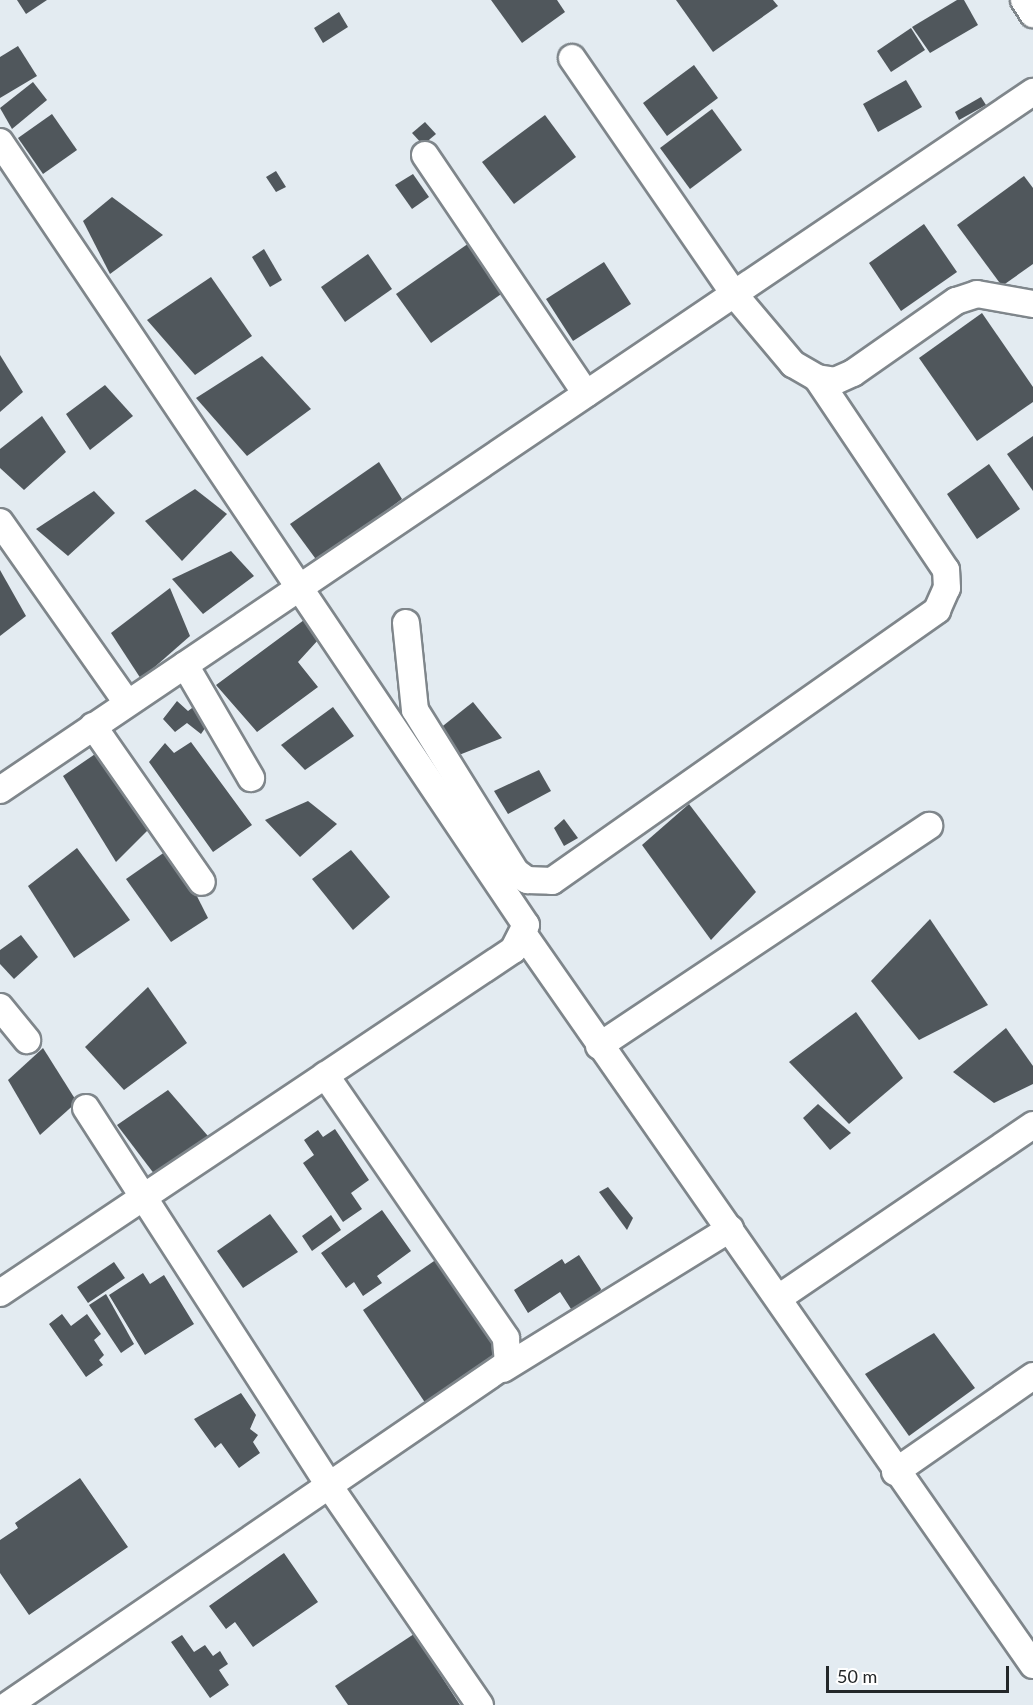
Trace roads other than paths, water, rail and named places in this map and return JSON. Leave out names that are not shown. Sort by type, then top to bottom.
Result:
[{"type":"street","points":[[1024,0],[1033,14]]},
{"type":"street","points":[[572,58],[734,294],[793,364],[817,378],[835,381],[853,373],[966,297],[996,294],[1033,304]]},
{"type":"street","points":[[0,790],[1033,92]]},
{"type":"street","points":[[0,142],[518,911],[524,935],[599,1046],[780,1297],[895,1472],[1031,1658]]},
{"type":"street","points":[[425,156],[586,394]]},
{"type":"street","points":[[406,623],[415,710],[516,872],[527,880],[552,881],[937,610],[947,588],[945,570],[817,378]]},
{"type":"street","points":[[0,522],[127,703]]},
{"type":"street","points":[[185,665],[251,778]]},
{"type":"street","points":[[93,726],[202,882]]},
{"type":"street","points":[[599,1046],[929,826]]},
{"type":"street","points":[[0,1293],[513,950],[524,935]]},
{"type":"street","points":[[0,1007],[27,1040]]},
{"type":"street","points":[[326,1075],[506,1338],[511,1351],[503,1369]]},
{"type":"street","points":[[86,1108],[145,1196],[330,1487],[480,1705]]},
{"type":"street","points":[[780,1297],[1033,1125]]},
{"type":"street","points":[[8,1705],[503,1369],[730,1229]]},
{"type":"street","points":[[895,1472],[1033,1376]]}]
